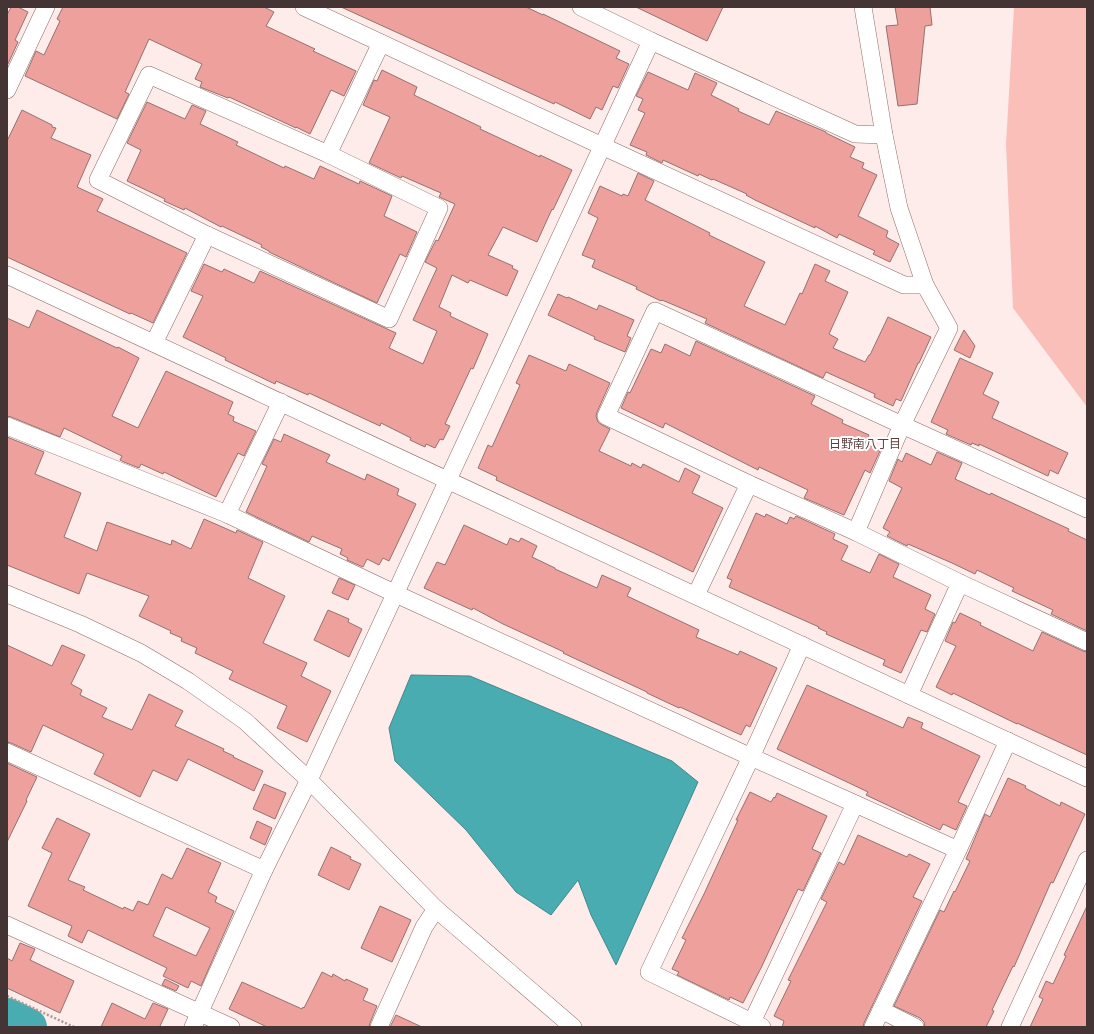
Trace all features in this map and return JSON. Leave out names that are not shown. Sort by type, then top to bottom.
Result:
[{"type":"street","points":[[7,90],[46,7]]},
{"type":"street","points":[[304,7],[602,146],[904,284],[925,285]]},
{"type":"street","points":[[581,7],[651,41],[855,134],[884,136]]},
{"type":"street","points":[[856,532],[902,425],[949,328],[925,285],[898,208],[884,136],[863,7]]},
{"type":"street","points":[[196,1020],[264,870],[309,780],[396,594],[651,41]]},
{"type":"street","points":[[328,154],[381,43]]},
{"type":"street","points":[[149,75],[328,154],[439,208],[389,318],[207,234],[98,180],[149,75]]},
{"type":"street","points":[[154,343],[207,234]]},
{"type":"street","points":[[7,275],[1087,778]]},
{"type":"street","points":[[1087,509],[655,311],[606,416],[749,484],[856,532],[960,583],[1087,642]]},
{"type":"street","points":[[227,514],[281,402]]},
{"type":"street","points":[[7,426],[227,514],[396,594],[958,850]]},
{"type":"street","points":[[696,596],[749,484]]},
{"type":"street","points":[[909,695],[960,583]]},
{"type":"street","points":[[7,594],[80,624],[141,653],[188,681],[245,721],[309,780],[436,909],[573,1027]]},
{"type":"street","points":[[802,645],[751,757],[649,972],[757,1024],[855,804]]},
{"type":"street","points":[[873,1027],[958,850],[1008,741]]},
{"type":"street","points":[[7,752],[264,870]]},
{"type":"street","points":[[1010,1027],[1087,860]]},
{"type":"street","points":[[379,1027],[424,927],[436,909]]},
{"type":"street","points":[[7,925],[196,1020],[231,1027]]},
{"type":"street","points":[[881,1010],[915,1027]]},
{"type":"path","points":[[7,996],[74,1027]]},
{"type":"shaded area","points":[[1014,7],[1087,7],[1087,407],[1013,308],[1006,144]]},
{"type":"water","points":[[411,675],[470,676],[672,761],[698,782],[616,965],[591,915],[578,880],[551,915],[516,892],[466,830],[395,761],[389,728]]},
{"type":"building","points":[[11,7],[18,7],[28,12],[15,40],[18,42],[7,66],[7,15]]},
{"type":"building","points":[[63,7],[264,7],[274,12],[266,26],[315,49],[313,51],[356,71],[344,96],[331,90],[310,134],[229,97],[228,98],[200,87],[202,82],[195,79],[202,64],[149,39],[125,92],[129,94],[117,119],[25,76],[36,51],[44,55],[60,21],[57,19]]},
{"type":"building","points":[[341,7],[526,7],[620,51],[616,58],[629,64],[618,88],[613,86],[602,110],[596,107],[590,119]]},
{"type":"building","points":[[636,7],[723,7],[707,41]]},
{"type":"building","points":[[895,7],[930,7],[932,25],[925,26],[917,104],[898,106],[886,26],[898,25]]},
{"type":"building","points":[[382,70],[417,87],[414,95],[481,127],[480,129],[572,170],[537,242],[503,227],[488,255],[513,266],[512,268],[518,271],[507,296],[470,280],[468,283],[452,275],[439,307],[451,313],[450,316],[488,334],[473,369],[471,368],[445,424],[450,426],[443,440],[440,439],[435,448],[426,444],[425,447],[381,423],[380,426],[309,393],[308,395],[276,381],[275,384],[225,360],[226,358],[183,337],[203,296],[191,291],[204,264],[222,272],[224,269],[254,283],[260,271],[396,333],[389,348],[423,364],[437,331],[413,320],[437,268],[425,262],[436,240],[438,241],[455,204],[439,197],[441,193],[402,176],[401,178],[369,163],[390,117],[363,105],[374,80],[377,81]]},
{"type":"building","points":[[648,72],[688,90],[695,73],[717,83],[711,95],[739,109],[738,111],[769,125],[776,111],[826,132],[855,147],[850,157],[864,163],[862,168],[877,175],[858,216],[888,231],[886,237],[899,244],[890,262],[873,254],[875,251],[839,234],[837,238],[815,226],[815,228],[755,200],[746,195],[747,194],[713,179],[712,180],[699,174],[698,176],[663,160],[662,163],[646,155],[647,152],[630,145],[645,113],[638,110],[643,99],[636,96]]},
{"type":"building","points":[[147,102],[185,119],[192,105],[206,111],[200,124],[238,142],[236,145],[284,168],[285,166],[314,179],[320,166],[359,184],[360,181],[392,196],[384,216],[417,232],[406,257],[400,254],[377,303],[269,252],[261,247],[262,245],[222,226],[221,227],[185,208],[184,210],[164,201],[165,199],[127,181],[141,150],[127,143]]},
{"type":"building","points":[[22,110],[56,128],[51,138],[91,155],[77,187],[103,199],[97,211],[187,253],[153,323],[131,313],[130,314],[7,257],[7,141]]},
{"type":"building","points":[[638,173],[654,181],[645,200],[710,233],[709,235],[765,262],[744,306],[785,325],[800,293],[802,294],[815,264],[830,271],[825,281],[848,292],[829,334],[838,339],[833,348],[865,362],[870,355],[888,317],[931,337],[901,401],[896,399],[893,406],[874,397],[875,394],[826,372],[823,378],[705,323],[707,319],[662,300],[661,301],[636,289],[637,287],[592,267],[595,260],[582,255],[598,218],[588,213],[600,186],[622,196],[623,194],[628,196]]},
{"type":"building","points":[[558,294],[597,310],[599,305],[634,320],[627,336],[631,338],[625,352],[594,339],[595,337],[548,315]]},
{"type":"building","points":[[37,310],[139,358],[112,416],[138,428],[166,371],[233,402],[228,414],[234,417],[233,421],[256,431],[244,456],[238,453],[216,497],[164,472],[163,474],[141,464],[139,468],[124,462],[120,460],[122,456],[64,428],[60,437],[7,416],[7,318],[29,328]]},
{"type":"building","points":[[964,330],[975,346],[970,358],[954,350]]},
{"type":"building","points":[[696,341],[815,396],[811,404],[843,420],[842,423],[869,435],[865,443],[880,451],[870,473],[865,470],[844,515],[804,498],[808,490],[759,467],[758,470],[665,423],[663,428],[621,408],[628,392],[630,393],[651,349],[661,353],[665,344],[690,356]]},
{"type":"building","points":[[529,355],[566,371],[569,364],[610,383],[596,416],[598,422],[610,429],[599,451],[631,466],[632,463],[641,468],[643,464],[679,482],[685,468],[700,476],[692,493],[723,508],[693,572],[496,480],[497,477],[478,468],[488,445],[492,447],[520,385],[516,383]]},
{"type":"building","points":[[960,358],[993,373],[983,394],[999,402],[992,418],[1068,453],[1058,474],[1050,470],[1048,476],[979,444],[979,446],[972,443],[971,445],[946,434],[948,430],[931,422]]},
{"type":"building","points":[[284,434],[330,455],[326,462],[365,480],[367,474],[399,489],[397,495],[416,504],[389,561],[383,558],[379,565],[367,559],[363,567],[347,560],[348,558],[340,554],[342,549],[312,536],[309,542],[246,512],[267,466],[262,464],[274,439],[281,442]]},
{"type":"building","points":[[7,437],[44,452],[35,474],[81,493],[64,537],[97,551],[107,522],[171,545],[172,540],[191,549],[204,519],[236,533],[237,530],[263,542],[248,578],[285,596],[263,643],[307,663],[301,676],[331,691],[307,742],[277,728],[287,706],[229,679],[233,671],[195,653],[197,648],[181,641],[182,638],[170,633],[171,631],[139,616],[149,596],[87,573],[79,594],[7,565]]},
{"type":"building","points":[[937,452],[962,463],[955,479],[990,495],[991,493],[1069,529],[1068,531],[1087,540],[1087,631],[1051,614],[1053,610],[1012,591],[1014,588],[977,570],[975,574],[908,544],[907,546],[887,536],[890,532],[883,528],[902,488],[889,481],[898,459],[902,462],[906,453],[931,465]]},
{"type":"building","points":[[756,513],[765,517],[766,514],[787,524],[790,517],[794,519],[796,516],[835,534],[833,539],[848,546],[841,560],[870,573],[879,554],[899,564],[893,577],[931,595],[925,609],[935,614],[927,632],[921,630],[901,673],[883,665],[885,660],[826,634],[827,632],[818,628],[819,627],[729,587],[732,580],[727,578]]},
{"type":"building","points":[[464,525],[507,545],[510,538],[519,542],[521,538],[537,546],[532,557],[597,588],[602,575],[631,588],[627,596],[699,630],[696,637],[738,655],[740,651],[777,668],[750,727],[746,725],[741,735],[647,693],[503,624],[473,608],[472,610],[424,588],[437,562],[445,565]]},
{"type":"building","points":[[339,578],[355,585],[348,600],[332,593]]},
{"type":"building","points":[[328,610],[349,619],[348,622],[362,629],[349,657],[314,640]]},
{"type":"building","points":[[960,613],[981,623],[980,625],[1033,651],[1042,632],[1087,652],[1087,755],[1017,724],[953,693],[952,695],[936,687],[956,646],[945,641],[953,622],[955,623]]},
{"type":"building","points":[[7,645],[52,666],[62,645],[85,655],[71,684],[82,690],[80,695],[107,708],[102,717],[132,730],[149,694],[183,711],[175,726],[224,749],[223,751],[234,756],[233,757],[263,771],[254,791],[188,759],[177,781],[153,770],[140,797],[94,774],[104,754],[43,725],[31,752],[7,742]]},
{"type":"building","points":[[807,685],[903,728],[908,717],[923,723],[921,728],[980,756],[958,802],[967,806],[956,830],[943,824],[940,830],[866,795],[868,792],[777,749]]},
{"type":"building","points":[[7,763],[37,777],[7,842]]},
{"type":"building","points":[[1008,778],[1026,786],[1025,788],[1060,806],[1061,802],[1085,814],[1053,883],[1051,882],[1014,967],[1013,966],[992,1010],[994,1011],[986,1027],[925,1027],[924,1022],[920,1018],[894,1006],[940,910],[944,912],[970,861],[966,859],[985,814],[990,817]]},
{"type":"building","points":[[264,784],[286,793],[275,819],[253,809]]},
{"type":"building","points":[[750,792],[771,802],[777,793],[827,816],[812,849],[821,853],[803,891],[798,889],[743,1003],[730,997],[729,1000],[677,975],[679,972],[672,969],[686,940],[682,938],[704,894],[738,820],[736,820]]},
{"type":"building","points":[[57,818],[90,834],[68,880],[85,887],[83,890],[123,909],[124,907],[133,911],[138,901],[148,905],[162,874],[172,879],[187,848],[221,863],[208,892],[217,897],[215,902],[234,911],[201,986],[191,981],[188,988],[163,976],[167,968],[88,930],[82,943],[68,936],[72,926],[28,906],[52,853],[42,848]],"holes":[[[166,907],[210,928],[196,956],[153,936]]]},
{"type":"building","points":[[257,821],[272,828],[265,845],[250,838]]},
{"type":"building","points":[[858,835],[907,857],[909,854],[930,864],[913,897],[922,901],[863,1027],[782,1027],[784,1021],[774,1016],[791,981],[788,980],[827,902],[821,899],[839,862],[844,865]]},
{"type":"building","points":[[331,847],[361,864],[349,890],[318,875]]},
{"type":"building","points":[[380,906],[411,920],[392,962],[361,948]]},
{"type":"building","points":[[1087,906],[1087,1027],[1030,1027],[1043,999],[1039,997],[1046,981],[1053,984],[1066,956],[1064,955]]},
{"type":"building","points":[[20,943],[35,949],[30,960],[74,981],[60,1013],[7,988],[7,958],[12,961]]},
{"type":"building","points":[[322,972],[332,977],[333,974],[345,981],[346,979],[368,989],[363,1000],[377,1006],[369,1027],[267,1027],[229,1009],[242,982],[302,1009],[303,1007],[304,1008]]},
{"type":"building","points":[[165,979],[179,986],[176,991],[162,985]]},
{"type":"building","points":[[112,1003],[145,1019],[153,1003],[168,1009],[160,1026],[163,1027],[101,1027]]},
{"type":"building","points":[[396,1015],[422,1027],[390,1027]]},
{"type":"waterway","points":[[7,1017],[28,1027]]},
{"type":"district","name":"日野南八丁目","points":[[865,444]]}]
